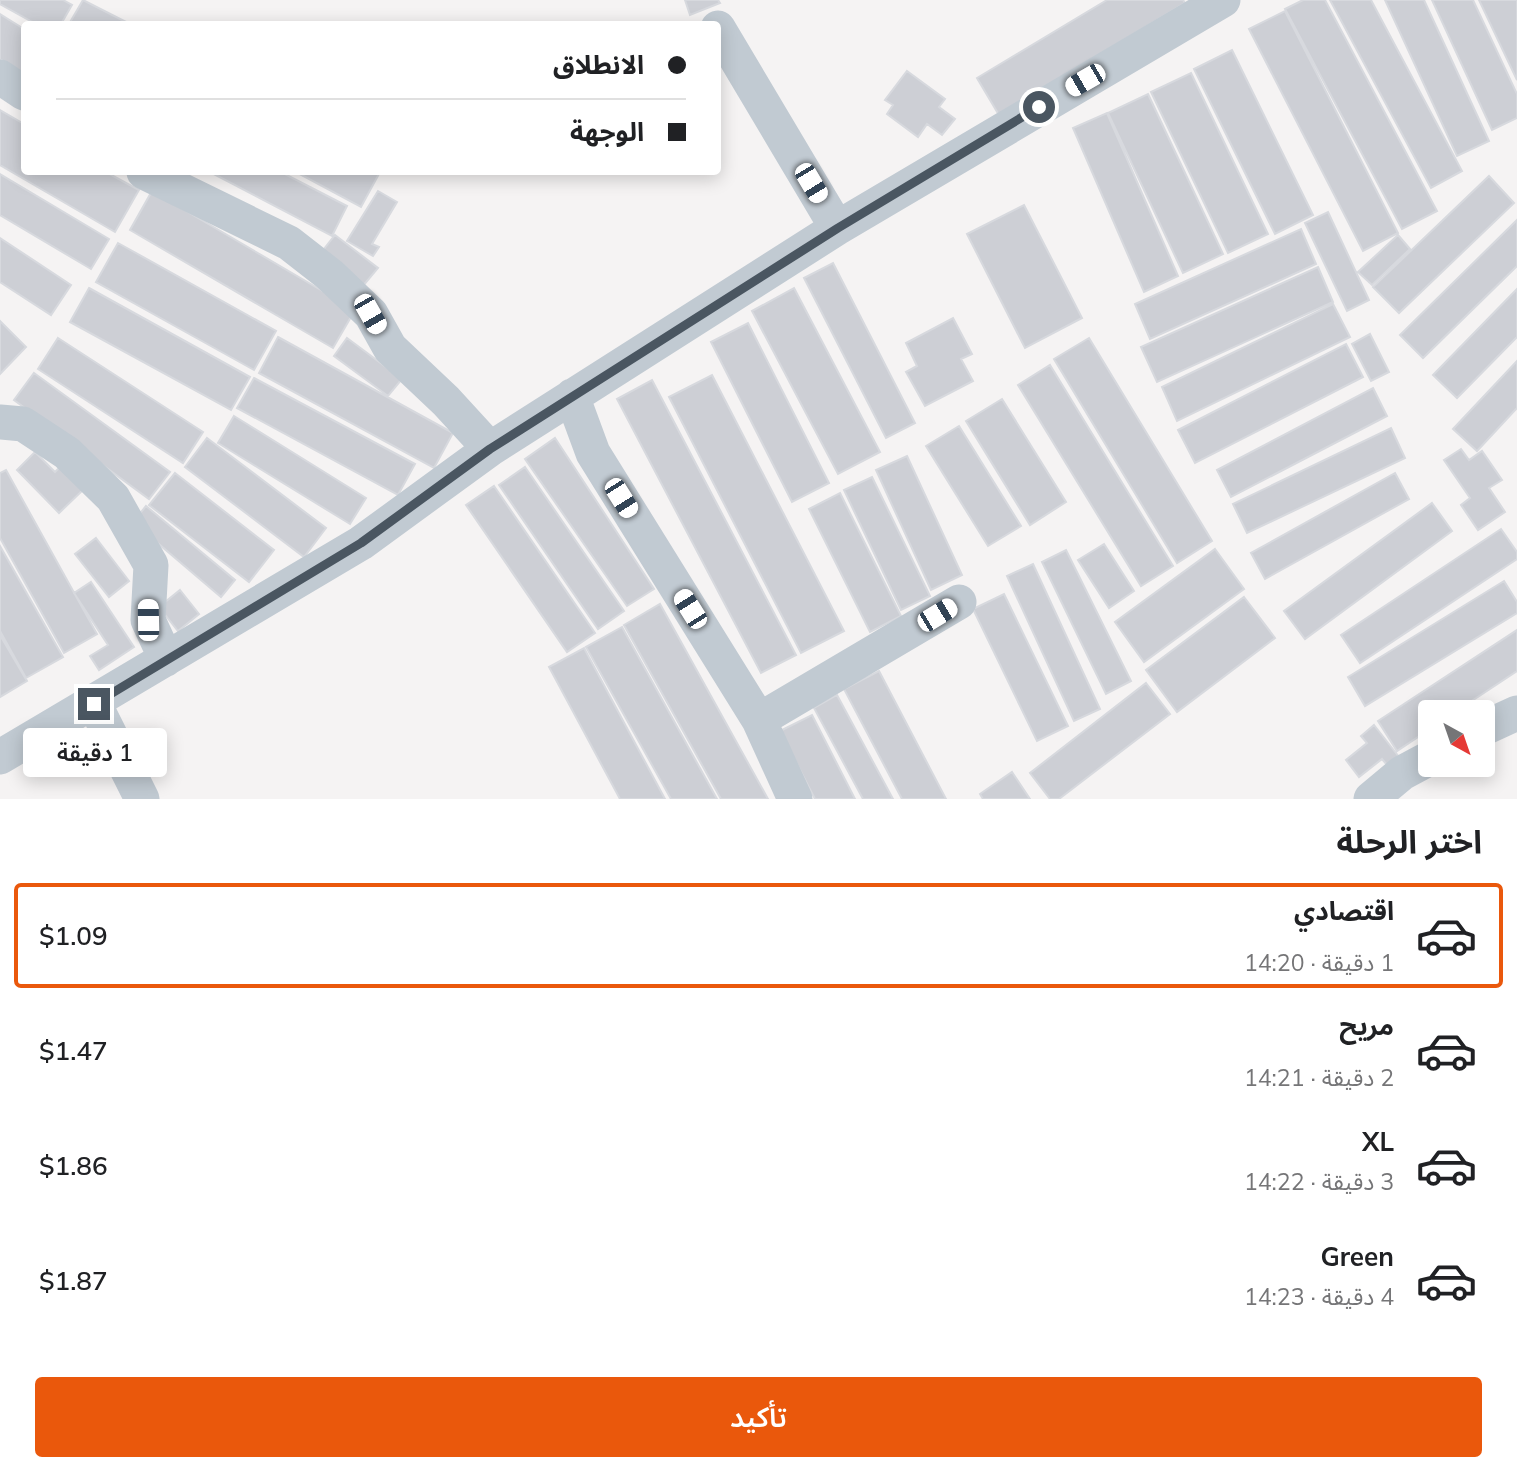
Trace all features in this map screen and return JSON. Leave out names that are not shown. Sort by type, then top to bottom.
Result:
[{"type":"street","points":[[0,757],[94,704],[361,543],[490,449],[838,228],[1223,0]]},
{"type":"street","points":[[721,34],[838,228]]},
{"type":"street","points":[[0,78],[21,91]]},
{"type":"street","points":[[149,175],[289,243],[330,275],[370,314],[390,348],[446,401],[490,449]]},
{"type":"street","points":[[572,396],[593,453],[759,720],[795,799]]},
{"type":"street","points":[[0,422],[23,424],[45,438],[67,453],[113,498],[151,565],[148,620],[166,659]]},
{"type":"street","points":[[759,720],[959,602]]},
{"type":"street","points":[[94,704],[142,799]]},
{"type":"street","points":[[1495,723],[1517,713]]},
{"type":"street","points":[[1371,799],[1402,773],[1418,764]]},
{"type":"building","points":[[0,0],[63,0],[72,5],[63,21],[31,21],[0,4]]},
{"type":"building","points":[[83,0],[124,21],[71,21]]},
{"type":"building","points":[[685,0],[718,0],[720,3],[690,15]]},
{"type":"building","points":[[1107,0],[1183,0],[1185,3],[999,115],[977,78]]},
{"type":"building","points":[[1303,0],[1325,0],[1437,211],[1402,229],[1285,9]]},
{"type":"building","points":[[1330,0],[1371,0],[1462,171],[1431,188]]},
{"type":"building","points":[[1385,0],[1424,0],[1489,141],[1457,156]]},
{"type":"building","points":[[1432,0],[1473,0],[1517,94],[1517,118],[1492,130]]},
{"type":"building","points":[[1479,0],[1517,0],[1517,80]]},
{"type":"building","points":[[1285,11],[1398,233],[1363,251],[1249,29]]},
{"type":"building","points":[[0,14],[21,27],[21,71],[0,59]]},
{"type":"building","points":[[1232,50],[1313,215],[1275,234],[1194,69]]},
{"type":"building","points":[[907,71],[945,99],[939,107],[955,119],[942,135],[927,124],[918,137],[887,114],[893,105],[885,100]]},
{"type":"building","points":[[1191,73],[1268,234],[1228,253],[1151,92]]},
{"type":"building","points":[[1148,94],[1223,254],[1183,273],[1108,113]]},
{"type":"building","points":[[0,110],[21,122],[21,175],[112,175],[139,190],[115,232],[0,165]]},
{"type":"building","points":[[1107,113],[1178,276],[1144,292],[1073,128]]},
{"type":"building","points":[[0,174],[109,239],[91,269],[0,215]]},
{"type":"building","points":[[216,175],[287,175],[347,206],[332,236]]},
{"type":"building","points":[[302,175],[378,175],[361,207]]},
{"type":"building","points":[[1489,176],[1514,203],[1399,313],[1373,287]]},
{"type":"building","points":[[152,191],[355,310],[333,348],[130,230]]},
{"type":"building","points":[[378,191],[397,202],[372,244],[379,247],[373,256],[347,241]]},
{"type":"building","points":[[1024,205],[1082,318],[1025,348],[967,234]]},
{"type":"building","points":[[1328,212],[1369,300],[1347,311],[1305,223]]},
{"type":"building","points":[[1517,220],[1517,266],[1423,358],[1400,335]]},
{"type":"building","points":[[1301,229],[1316,264],[1150,339],[1135,304]]},
{"type":"building","points":[[335,235],[378,268],[362,287],[320,254]]},
{"type":"building","points":[[1398,235],[1410,249],[1372,285],[1358,272]]},
{"type":"building","points":[[0,238],[71,285],[51,315],[0,282]]},
{"type":"building","points":[[118,243],[276,331],[254,370],[96,282]]},
{"type":"building","points":[[833,263],[915,423],[886,438],[804,278]]},
{"type":"building","points":[[1318,267],[1333,302],[1157,382],[1141,347]]},
{"type":"building","points":[[89,288],[250,377],[231,410],[70,322]]},
{"type":"building","points":[[794,288],[880,452],[838,474],[752,311]]},
{"type":"building","points":[[1517,289],[1517,337],[1457,398],[1433,375]]},
{"type":"building","points":[[1333,304],[1350,337],[1177,421],[1162,387]]},
{"type":"building","points":[[953,318],[972,354],[961,359],[973,381],[925,406],[906,372],[917,366],[906,343]]},
{"type":"building","points":[[0,321],[26,347],[0,374]]},
{"type":"building","points":[[748,323],[829,483],[792,502],[711,342]]},
{"type":"building","points":[[1370,334],[1389,372],[1371,381],[1352,344]]},
{"type":"building","points":[[278,337],[453,433],[434,468],[259,373]]},
{"type":"building","points":[[58,338],[203,432],[183,463],[38,369]]},
{"type":"building","points":[[347,338],[402,379],[388,396],[334,356]]},
{"type":"building","points":[[1089,338],[1212,541],[1177,563],[1054,359]]},
{"type":"building","points":[[1346,344],[1363,377],[1195,463],[1178,430]]},
{"type":"building","points":[[1517,361],[1517,408],[1477,451],[1453,429]]},
{"type":"building","points":[[1050,365],[1173,566],[1141,586],[1018,385]]},
{"type":"building","points":[[34,373],[170,472],[149,499],[14,400]]},
{"type":"building","points":[[712,375],[844,631],[801,653],[669,397]]},
{"type":"building","points":[[254,378],[415,464],[398,495],[237,408]]},
{"type":"building","points":[[652,380],[796,655],[761,673],[617,399]]},
{"type":"building","points":[[1373,388],[1387,416],[1231,497],[1217,470]]},
{"type":"building","points":[[1002,399],[1066,502],[1030,525],[966,421]]},
{"type":"building","points":[[234,416],[366,498],[350,524],[218,443]]},
{"type":"building","points":[[959,426],[1021,526],[988,546],[926,446]]},
{"type":"building","points":[[1391,428],[1405,458],[1247,533],[1233,504]]},
{"type":"building","points":[[207,438],[326,528],[304,557],[185,467]]},
{"type":"building","points":[[555,438],[654,589],[627,606],[525,459]]},
{"type":"building","points":[[1461,449],[1469,460],[1482,451],[1502,480],[1489,488],[1505,512],[1478,530],[1461,505],[1470,498],[1444,460]]},
{"type":"building","points":[[35,452],[55,472],[61,466],[84,489],[59,513],[17,470]]},
{"type":"building","points":[[907,456],[962,575],[931,590],[876,470]]},
{"type":"building","points":[[525,467],[624,611],[598,629],[499,485]]},
{"type":"building","points":[[6,470],[97,634],[64,653],[0,538],[0,473]]},
{"type":"building","points":[[175,473],[274,550],[249,582],[149,505]]},
{"type":"building","points":[[1395,473],[1409,499],[1265,579],[1251,553]]},
{"type":"building","points":[[872,477],[930,596],[901,610],[844,490]]},
{"type":"building","points":[[494,486],[595,633],[567,652],[466,505]]},
{"type":"building","points":[[840,493],[901,616],[870,632],[809,509]]},
{"type":"building","points":[[1432,503],[1452,531],[1305,639],[1284,611]]},
{"type":"building","points":[[146,506],[235,580],[221,597],[133,522]]},
{"type":"building","points":[[1501,529],[1517,552],[1517,559],[1360,663],[1341,635]]},
{"type":"building","points":[[96,538],[129,581],[109,597],[75,554]]},
{"type":"building","points":[[1104,544],[1134,591],[1109,608],[1078,560]]},
{"type":"building","points":[[0,546],[63,657],[26,678],[0,631]]},
{"type":"building","points":[[1215,549],[1244,589],[1144,662],[1115,622]]},
{"type":"building","points":[[1066,550],[1131,681],[1106,694],[1042,562]]},
{"type":"building","points":[[1033,564],[1100,709],[1074,721],[1007,576]]},
{"type":"building","points":[[1504,581],[1517,602],[1517,613],[1365,706],[1348,677]]},
{"type":"building","points":[[91,582],[134,647],[99,670],[90,656],[108,645],[74,593]]},
{"type":"building","points":[[180,590],[199,614],[178,631],[159,607]]},
{"type":"building","points":[[1004,594],[1068,726],[1037,741],[973,609]]},
{"type":"building","points":[[1244,597],[1275,638],[1177,712],[1146,670]]},
{"type":"building","points":[[660,604],[768,799],[721,799],[624,625]]},
{"type":"building","points":[[622,627],[717,799],[671,799],[586,647]]},
{"type":"building","points":[[1517,630],[1517,671],[1473,700],[1418,700],[1418,737],[1397,751],[1378,721]]},
{"type":"building","points":[[0,635],[27,681],[0,697]]},
{"type":"building","points":[[584,648],[665,799],[620,799],[549,667]]},
{"type":"building","points":[[879,671],[946,799],[902,799],[844,689]]},
{"type":"building","points":[[1146,683],[1170,714],[1059,799],[1050,799],[1030,773]]},
{"type":"building","points":[[837,695],[893,799],[863,799],[814,708]]},
{"type":"building","points":[[812,715],[855,799],[815,799],[780,731]]},
{"type":"building","points":[[1374,725],[1403,762],[1392,771],[1382,759],[1359,777],[1346,760],[1367,743],[1361,736]]},
{"type":"building","points":[[1012,772],[1030,799],[983,799],[980,794]]},
{"type":"route","points":[[94,704],[361,543],[490,449],[838,228],[1039,107]]}]
